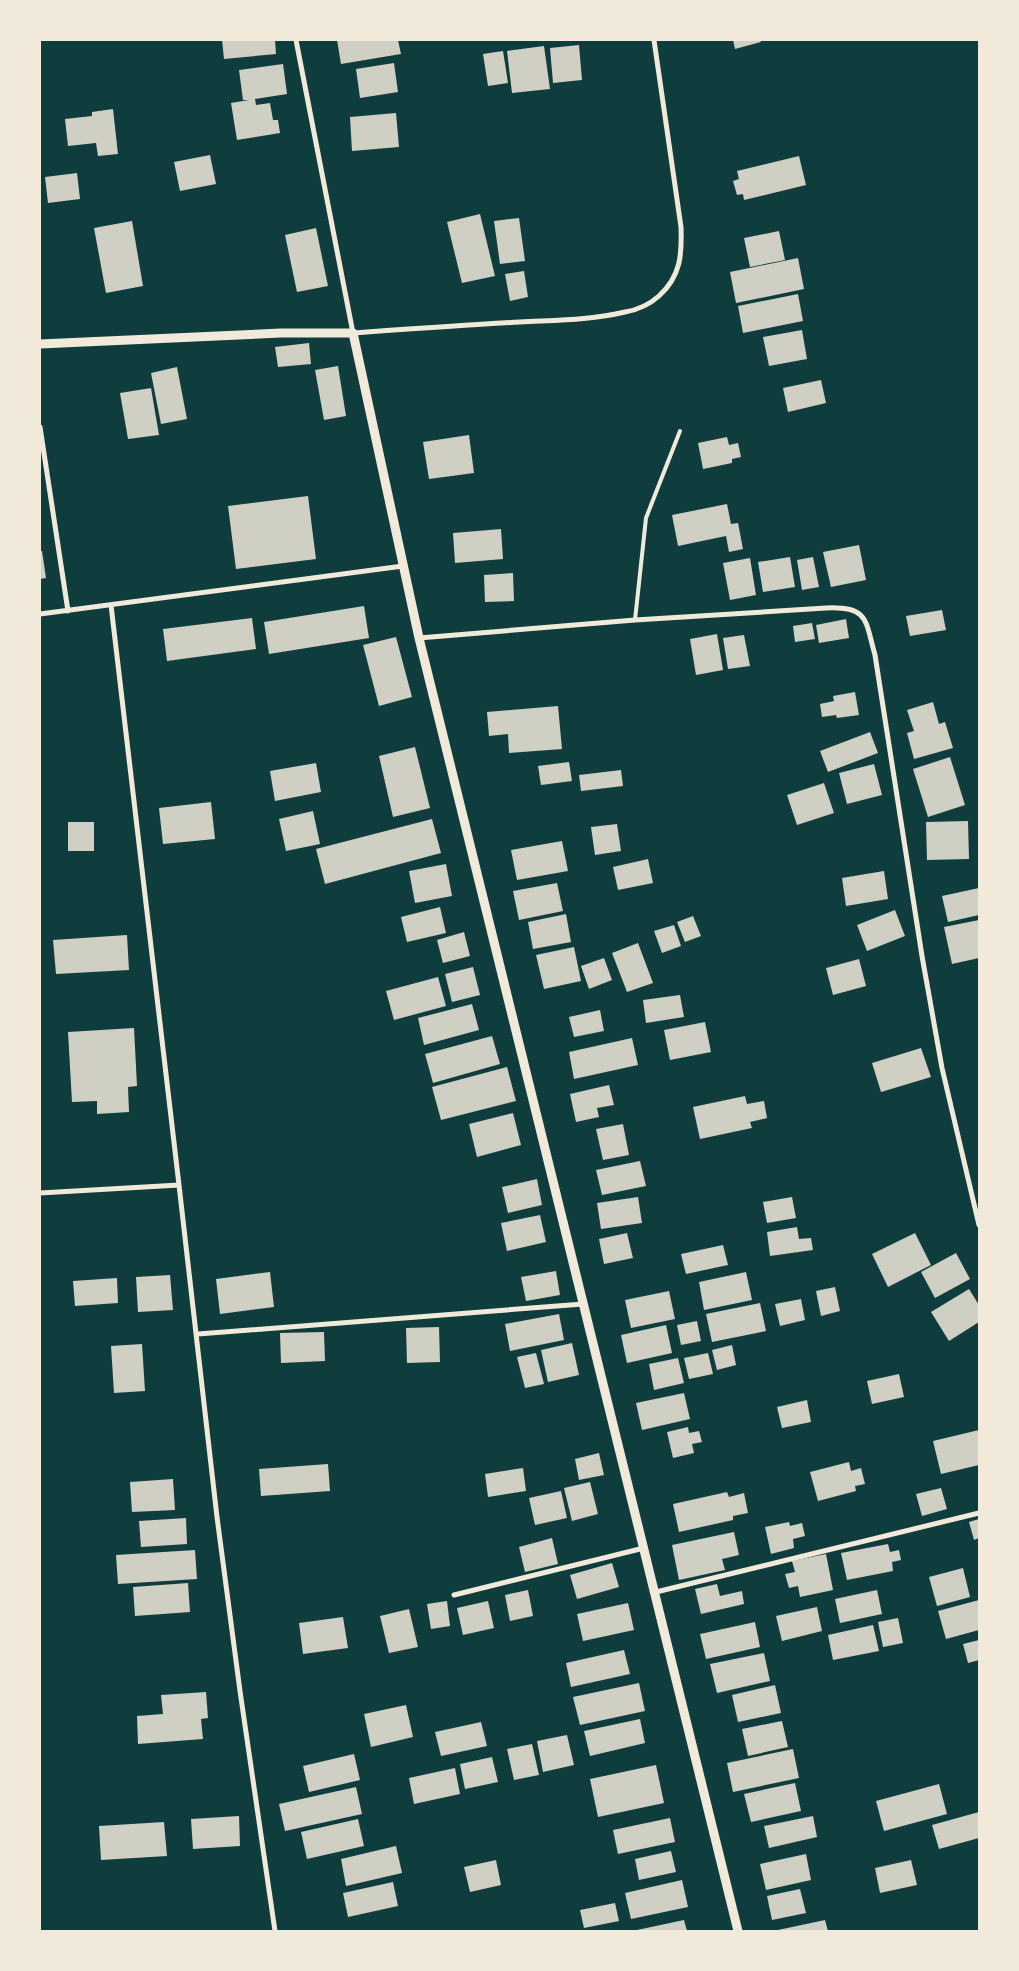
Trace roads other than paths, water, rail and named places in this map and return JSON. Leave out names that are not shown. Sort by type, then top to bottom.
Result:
[{"type":"street","points":[[296,40],[353,333],[419,638],[656,1592],[738,1931]]},
{"type":"street","points":[[40,344],[281,334],[353,333],[566,320],[612,315],[636,309],[659,297],[672,282],[682,252],[681,227],[654,40]]},
{"type":"street","points":[[40,427],[68,611]]},
{"type":"street","points":[[40,614],[112,606],[403,566]]},
{"type":"street","points":[[112,606],[218,1517],[240,1691],[275,1931]]},
{"type":"street","points":[[419,638],[635,620],[842,607],[857,611],[863,617],[875,655],[922,956],[942,1068],[979,1225]]},
{"type":"street","points":[[40,1193],[179,1185]]},
{"type":"street","points":[[198,1334],[583,1304]]},
{"type":"street","points":[[656,1592],[979,1513]]},
{"type":"street","points":[[454,1595],[644,1548]]},
{"type":"lane","points":[[635,620],[646,518],[680,431]]}]
